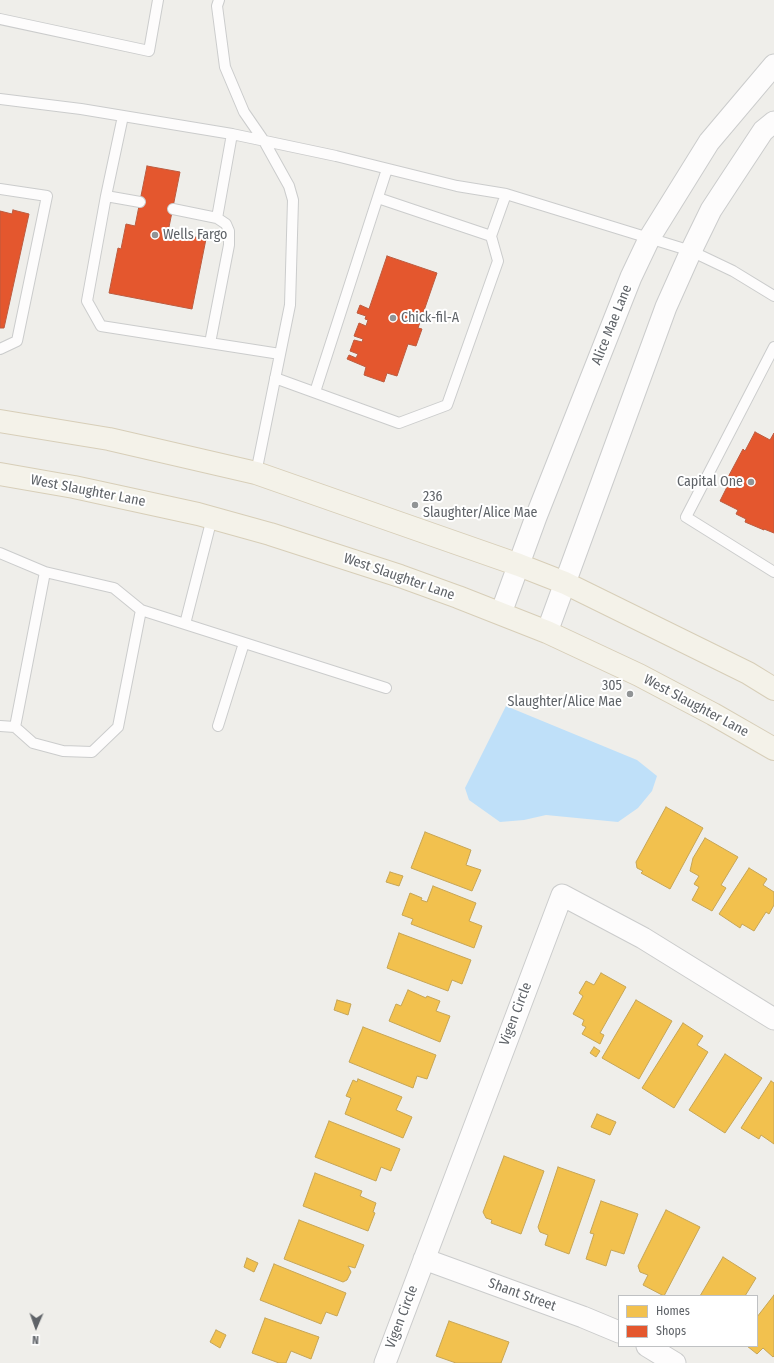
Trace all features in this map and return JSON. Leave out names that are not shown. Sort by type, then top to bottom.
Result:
[{"type":"main road","points":[[0,421],[109,439],[256,473],[519,565],[565,583],[748,673],[774,689]]},
{"type":"main road","name":"West Slaughter Lane","points":[[0,474],[74,487],[212,518],[319,549],[400,576],[501,613],[547,632],[635,673],[713,714],[774,749]]},
{"type":"street","name":"Alice Mae Lane","points":[[501,613],[539,510],[628,285],[650,237],[709,142],[774,65]]},
{"type":"street","points":[[547,632],[666,307],[711,210],[763,131],[774,122]]},
{"type":"street","name":"Vigen Circle","points":[[385,1363],[562,895],[643,938],[774,1019]]},
{"type":"street","name":"Shant Street","points":[[424,1258],[583,1317],[618,1332]]},
{"type":"street","points":[[648,1347],[675,1363]]},
{"type":"lane","points":[[152,0],[152,37]]},
{"type":"lane","points":[[0,19],[148,51],[152,37],[158,0]]},
{"type":"lane","points":[[219,0],[217,6],[225,67],[244,112],[264,141],[289,186],[293,200],[290,305],[256,473]]},
{"type":"lane","points":[[0,99],[73,108],[232,134],[336,156],[387,170],[457,186],[506,194],[650,237],[691,251],[734,271],[774,296]]},
{"type":"lane","points":[[123,116],[106,196],[87,301],[101,326],[280,354]]},
{"type":"lane","points":[[217,218],[232,134]]},
{"type":"lane","points":[[315,392],[387,170]]},
{"type":"lane","points":[[0,189],[47,196],[17,341],[0,349]]},
{"type":"lane","points":[[275,378],[399,423],[447,406],[498,261],[491,236],[506,194]]},
{"type":"lane","points":[[106,196],[140,202]]},
{"type":"lane","points":[[378,198],[491,236]]},
{"type":"lane","points":[[173,209],[217,218],[226,224],[229,231],[229,245],[210,343]]},
{"type":"lane","points":[[774,347],[686,517],[774,572]]},
{"type":"lane","points":[[185,624],[212,518]]},
{"type":"lane","points":[[0,553],[45,572],[114,588],[141,610],[386,688]]},
{"type":"lane","points":[[15,727],[45,572]]},
{"type":"lane","points":[[0,726],[15,727],[33,743],[63,751],[92,752],[118,727],[141,610]]},
{"type":"lane","points":[[218,726],[244,643]]},
{"type":"water","points":[[506,706],[637,760],[657,776],[652,791],[638,808],[618,822],[546,815],[524,820],[500,822],[469,800],[465,788]]},
{"type":"building: Homes","points":[[666,807],[703,828],[670,889],[641,873],[643,871],[637,868],[636,862]]},
{"type":"building: Homes","points":[[425,832],[471,850],[466,865],[481,870],[472,891],[411,868]]},
{"type":"building: Homes","points":[[705,838],[738,857],[721,885],[726,888],[712,911],[692,900],[699,887],[694,884],[699,876],[690,871],[693,858]]},
{"type":"building: Homes","points":[[749,868],[767,879],[763,885],[774,892],[774,905],[769,914],[766,912],[754,931],[742,924],[740,928],[719,914]]},
{"type":"building: Homes","points":[[390,872],[403,876],[399,886],[386,882]]},
{"type":"building: Homes","points":[[433,886],[476,903],[469,921],[482,926],[474,948],[411,924],[413,919],[402,915],[410,893],[427,902]]},
{"type":"building: Homes","points":[[399,933],[471,960],[462,984],[452,980],[448,991],[387,968]]},
{"type":"building: Homes","points":[[601,973],[626,987],[600,1033],[604,1035],[600,1044],[582,1034],[586,1027],[582,1025],[584,1020],[573,1014],[583,996],[579,993],[586,981],[594,985]]},
{"type":"building: Homes","points":[[408,990],[426,998],[427,996],[440,1001],[436,1011],[450,1016],[440,1042],[389,1021],[396,1004],[401,1006]]},
{"type":"building: Homes","points":[[337,1000],[351,1004],[348,1015],[334,1010]]},
{"type":"building: Homes","points":[[636,1000],[672,1021],[639,1079],[602,1058]]},
{"type":"building: Homes","points":[[683,1023],[703,1036],[697,1045],[708,1052],[674,1108],[642,1088]]},
{"type":"building: Homes","points":[[363,1027],[436,1055],[427,1079],[417,1076],[413,1088],[349,1062]]},
{"type":"building: Homes","points":[[594,1047],[600,1051],[596,1057],[590,1053]]},
{"type":"building: Homes","points":[[725,1054],[762,1078],[725,1133],[689,1110]]},
{"type":"building: Homes","points":[[358,1079],[402,1097],[396,1110],[412,1117],[403,1138],[345,1114],[351,1098],[346,1096],[353,1080],[357,1082]]},
{"type":"building: Homes","points":[[771,1081],[774,1083],[774,1144],[761,1135],[759,1139],[741,1128]]},
{"type":"building: Homes","points":[[597,1114],[616,1122],[610,1135],[591,1127]]},
{"type":"building: Homes","points":[[329,1121],[400,1149],[391,1171],[381,1167],[376,1181],[315,1157]]},
{"type":"building: Homes","points":[[504,1156],[544,1171],[521,1234],[491,1223],[492,1220],[486,1218],[483,1212]]},
{"type":"building: Homes","points":[[558,1167],[595,1180],[569,1254],[545,1245],[548,1235],[540,1232],[538,1227]]},
{"type":"building: Homes","points":[[315,1173],[362,1191],[360,1196],[376,1203],[373,1212],[375,1213],[368,1231],[303,1206]]},
{"type":"building: Homes","points":[[601,1201],[638,1214],[624,1254],[611,1250],[606,1266],[586,1259],[594,1234],[590,1233]]},
{"type":"building: Homes","points":[[666,1210],[700,1227],[665,1295],[643,1285],[648,1275],[640,1272],[638,1266]]},
{"type":"building: Homes","points":[[299,1220],[364,1245],[355,1268],[348,1266],[351,1272],[347,1280],[343,1282],[284,1259]]},
{"type":"building: Homes","points":[[723,1257],[756,1278],[746,1295],[701,1295]]},
{"type":"building: Homes","points":[[247,1258],[258,1263],[254,1272],[244,1267]]},
{"type":"building: Homes","points":[[274,1264],[346,1293],[337,1316],[326,1312],[321,1324],[260,1300]]},
{"type":"building: Homes","points":[[774,1295],[773,1357],[763,1348],[757,1354],[748,1347],[758,1347],[758,1316]]},
{"type":"building: Homes","points":[[265,1318],[319,1337],[311,1359],[291,1351],[286,1363],[279,1363],[252,1353]]},
{"type":"building: Homes","points":[[449,1321],[509,1342],[501,1363],[456,1363],[436,1356]]},
{"type":"building: Homes","points":[[216,1330],[226,1335],[220,1348],[210,1342]]},
{"type":"building: Shops","name":"Wells Fargo","points":[[147,166],[180,172],[168,232],[206,239],[192,309],[109,293],[118,248],[121,249],[126,224],[135,226]]},
{"type":"building: Shops","points":[[13,210],[29,214],[4,328],[0,328],[0,211],[12,214]]},
{"type":"building: Shops","name":"Chick-fil-A","points":[[387,256],[437,273],[418,328],[422,329],[416,346],[408,344],[397,376],[387,373],[384,382],[364,375],[366,367],[347,359],[349,355],[356,358],[358,354],[350,351],[354,340],[362,342],[363,339],[354,336],[359,323],[366,326],[368,320],[365,319],[366,316],[357,313],[360,305],[369,309]]},
{"type":"building: Shops","name":"Capital One","points":[[755,432],[770,440],[774,433],[774,533],[745,522],[746,519],[736,514],[738,510],[720,501],[729,483],[726,481],[743,449],[745,451]]},
{"type":"place","name":"Wells Fargo","points":[[155,235]]},
{"type":"place","name":"Chick-fil-A","points":[[393,318]]},
{"type":"place","name":"Capital One","points":[[751,482]]},
{"type":"place","name":"236 Slaughter/Alice Mae","points":[[415,505]]},
{"type":"place","name":"305 Slaughter/Alice Mae","points":[[630,694]]}]
